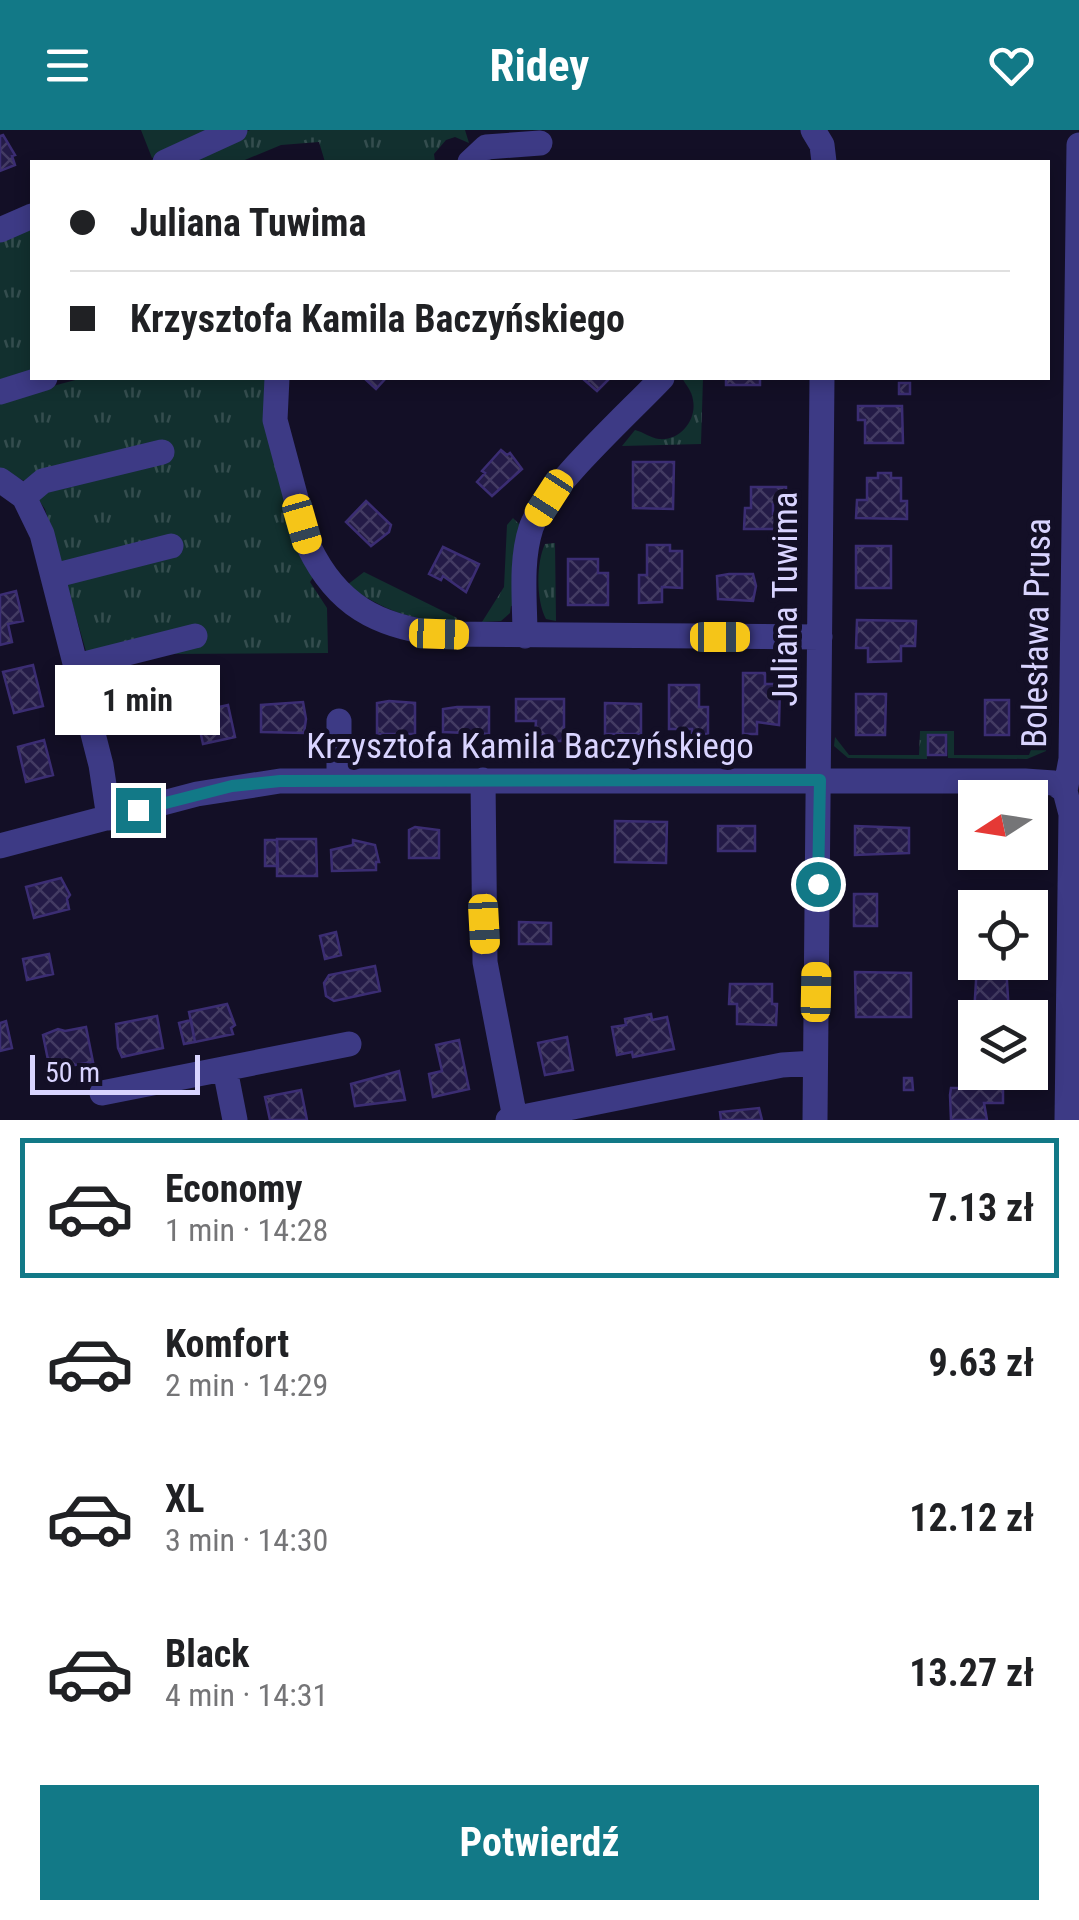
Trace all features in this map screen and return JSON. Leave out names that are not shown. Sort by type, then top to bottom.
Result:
[{"type":"street","points":[[169,160],[235,130]]},
{"type":"street","points":[[813,130],[822,145],[824,160]]},
{"type":"street","points":[[478,147],[540,143]]},
{"type":"street","name":"Bolesława Prusa","points":[[1067,1120],[1071,814],[1065,791],[1071,758],[1079,145]]},
{"type":"street","points":[[0,230],[30,217]]},
{"type":"street","points":[[0,392],[39,380]]},
{"type":"street","points":[[277,380],[276,420],[302,524],[318,566],[339,592],[369,614],[406,629],[439,634],[820,637]]},
{"type":"street","points":[[525,636],[526,550],[532,523],[549,498],[660,380]]},
{"type":"street","name":"Juliana Tuwima","points":[[815,1120],[822,380]]},
{"type":"street","points":[[24,496],[44,481],[162,452]]},
{"type":"street","points":[[0,480],[24,496],[34,513],[101,765],[109,818]]},
{"type":"street","points":[[53,576],[171,546]]},
{"type":"street","points":[[76,666],[195,636]]},
{"type":"street","points":[[339,721],[339,779]]},
{"type":"street","name":"Krzysztofa Kamila Baczyńskiego","points":[[0,846],[232,786],[339,779],[1038,781],[1054,783],[1065,791]]},
{"type":"street","points":[[483,780],[486,962],[511,1119],[782,1065],[815,1063]]},
{"type":"street","points":[[102,1093],[349,1044]]},
{"type":"street","points":[[225,1069],[235,1120]]},
{"type":"green space","points":[[141,130],[222,130],[152,158]]},
{"type":"green space","points":[[250,130],[465,130],[469,143],[455,137],[446,140],[434,154],[435,160],[324,160],[319,142],[281,145],[245,160],[187,160]]},
{"type":"green space","points":[[30,225],[30,374],[0,383],[0,237]]},
{"type":"green space","points":[[75,380],[266,380],[264,400],[271,451],[314,576],[310,582],[327,608],[328,653],[162,654],[92,672],[45,509],[26,482],[0,468],[0,400]]},
{"type":"green space","points":[[683,380],[703,380],[701,444],[622,446],[635,430],[667,439],[680,433],[690,422],[694,408]]},
{"type":"green space","points":[[513,518],[523,528],[516,606],[511,606],[510,613],[501,621],[482,622],[504,587],[507,525]]},
{"type":"green space","points":[[555,543],[556,621],[546,619],[538,581],[545,544]]},
{"type":"green space","points":[[364,572],[457,618],[455,624],[398,612],[347,585]]},
{"type":"green space","points":[[920,731],[954,731],[954,755],[1029,755],[1037,734],[1049,734],[1046,751],[1027,759],[948,758],[947,734],[927,734],[927,759],[848,758],[834,746],[835,737],[849,755],[919,755]]},
{"type":"building","points":[[0,136],[15,155],[15,165],[0,171]]},
{"type":"building","points":[[366,380],[384,380],[376,389]]},
{"type":"building","points":[[584,380],[608,380],[597,391]]},
{"type":"building","points":[[726,380],[760,380],[760,385],[726,385]]},
{"type":"building","points":[[899,383],[910,383],[910,394],[899,394]]},
{"type":"building","points":[[858,406],[902,406],[903,443],[865,443],[865,420],[858,420]]},
{"type":"building","points":[[501,450],[510,453],[522,469],[492,496],[477,482]]},
{"type":"building","points":[[633,462],[674,462],[673,509],[633,508]]},
{"type":"building","points":[[878,473],[901,478],[901,501],[907,501],[907,519],[856,518],[857,500],[867,500],[867,478],[878,478]]},
{"type":"building","points":[[751,487],[786,487],[786,504],[773,504],[778,529],[744,529],[745,508],[751,508]]},
{"type":"building","points":[[366,501],[391,525],[389,532],[371,546],[346,522]]},
{"type":"building","points":[[647,545],[670,545],[670,551],[682,551],[682,588],[662,587],[662,602],[639,603],[639,575],[647,575]]},
{"type":"building","points":[[856,546],[891,546],[891,588],[856,588]]},
{"type":"building","points":[[443,547],[479,564],[466,592],[443,576],[441,580],[429,574]]},
{"type":"building","points":[[568,559],[598,559],[598,573],[608,573],[608,605],[568,605]]},
{"type":"building","points":[[753,574],[753,601],[718,599],[717,576]]},
{"type":"building","points":[[16,591],[23,621],[8,624],[12,642],[0,645],[0,595]]},
{"type":"building","points":[[857,620],[916,621],[915,646],[901,646],[901,661],[868,662],[868,648],[856,648]]},
{"type":"building","points":[[33,665],[43,706],[14,713],[3,672]]},
{"type":"building","points":[[743,673],[765,673],[765,684],[780,684],[779,725],[757,722],[757,734],[743,734]]},
{"type":"building","points":[[146,676],[159,713],[146,720],[127,722],[117,683]]},
{"type":"building","points":[[669,685],[699,685],[699,707],[708,707],[708,734],[669,729]]},
{"type":"building","points":[[856,694],[886,694],[885,735],[856,735]]},
{"type":"building","points":[[516,699],[564,699],[561,741],[535,735],[536,721],[516,721]]},
{"type":"building","points":[[985,700],[1009,700],[1009,735],[985,735]]},
{"type":"building","points":[[303,702],[304,733],[261,732],[261,705]]},
{"type":"building","points":[[377,703],[415,703],[415,734],[377,734]]},
{"type":"building","points":[[605,703],[641,704],[641,734],[605,734]]},
{"type":"building","points":[[228,705],[235,737],[203,744],[196,712]]},
{"type":"building","points":[[489,707],[489,734],[443,732],[443,709]]},
{"type":"building","points":[[928,735],[946,735],[946,755],[928,755]]},
{"type":"building","points":[[44,740],[53,775],[26,782],[18,747]]},
{"type":"building","points":[[615,821],[667,822],[666,863],[615,862]]},
{"type":"building","points":[[718,826],[755,826],[755,851],[718,851]]},
{"type":"building","points":[[855,826],[909,828],[909,853],[855,855]]},
{"type":"building","points":[[409,830],[439,830],[439,858],[409,858]]},
{"type":"building","points":[[277,839],[316,839],[317,876],[277,876]]},
{"type":"building","points":[[265,840],[277,840],[278,866],[265,866]]},
{"type":"building","points":[[353,840],[375,845],[379,862],[376,870],[332,871],[331,850],[353,845]]},
{"type":"building","points":[[61,878],[70,895],[69,909],[34,918],[26,887]]},
{"type":"building","points":[[854,894],[877,894],[877,926],[854,926]]},
{"type":"building","points":[[519,922],[551,923],[551,944],[519,944]]},
{"type":"building","points":[[336,932],[341,955],[325,959],[320,936]]},
{"type":"building","points":[[49,954],[53,974],[27,980],[23,959]]},
{"type":"building","points":[[375,966],[380,991],[334,1001],[326,996],[324,983],[329,975]]},
{"type":"building","points":[[855,972],[911,973],[911,1017],[856,1017]]},
{"type":"building","points":[[976,980],[1007,980],[1008,1000],[975,1000]]},
{"type":"building","points":[[730,984],[772,984],[772,1004],[777,1004],[776,1025],[737,1024],[737,1004],[729,1004]]},
{"type":"building","points":[[227,1004],[235,1025],[231,1028],[233,1034],[195,1042],[189,1012]]},
{"type":"building","points":[[651,1014],[652,1020],[667,1017],[674,1049],[633,1057],[632,1052],[617,1055],[612,1027],[626,1025],[625,1019]]},
{"type":"building","points":[[157,1016],[163,1048],[122,1057],[116,1024]]},
{"type":"building","points":[[191,1020],[195,1042],[184,1044],[179,1023]]},
{"type":"building","points":[[6,1021],[12,1048],[0,1051],[0,1023]]},
{"type":"building","points":[[86,1027],[93,1062],[69,1066],[71,1073],[62,1075],[60,1068],[50,1070],[43,1035],[58,1029]]},
{"type":"building","points":[[567,1037],[573,1070],[545,1075],[538,1043]]},
{"type":"building","points":[[459,1040],[469,1089],[433,1097],[429,1074],[442,1071],[436,1045]]},
{"type":"building","points":[[399,1071],[405,1100],[355,1106],[351,1084]]},
{"type":"building","points":[[904,1078],[912,1078],[913,1090],[904,1090]]},
{"type":"building","points":[[951,1088],[1003,1090],[1003,1103],[984,1103],[987,1120],[951,1120]]},
{"type":"building","points":[[301,1090],[307,1120],[270,1120],[265,1097]]},
{"type":"building","points":[[759,1108],[762,1120],[721,1120],[720,1112]]},
{"type":"route","points":[[138,810],[232,786],[280,781],[820,780],[818,884]]}]
